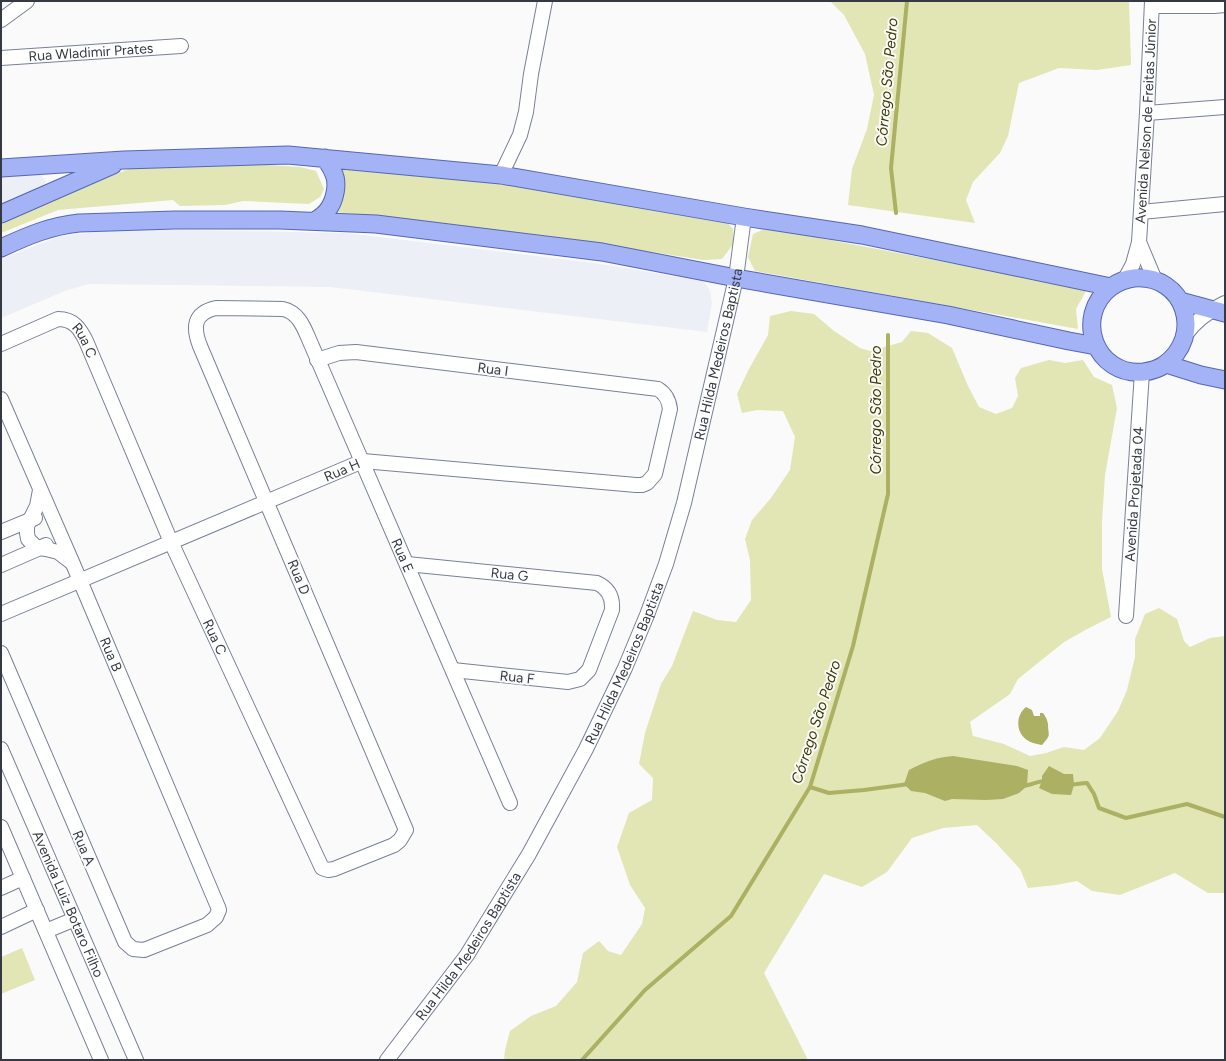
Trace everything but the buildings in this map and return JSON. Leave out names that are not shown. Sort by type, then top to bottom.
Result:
[{"type":"main road","points":[[1,168],[124,160],[288,155],[501,175],[744,218],[862,235],[1118,284]]},
{"type":"main road","points":[[315,221],[327,212],[335,192],[336,184],[334,173],[325,158]]},
{"type":"main road","points":[[1,214],[124,160]]},
{"type":"main road","points":[[1,248],[35,233],[63,224],[175,220],[315,221],[376,224],[602,252],[736,278],[948,315],[1096,346]]},
{"type":"main road","points":[[1142,278],[1155,280],[1167,286],[1180,301],[1186,321],[1186,334],[1181,347],[1173,358],[1166,364],[1150,371],[1136,372],[1123,370],[1111,364],[1101,354],[1096,346],[1091,329],[1092,316],[1097,303],[1105,292],[1118,284],[1128,279],[1142,278]]},
{"type":"main road","points":[[1180,301],[1220,309]]},
{"type":"main road","points":[[1166,364],[1201,375],[1225,380]]},
{"type":"street","points":[[1,20],[27,1]]},
{"type":"street","points":[[501,175],[520,134],[526,112],[531,74],[545,1]]},
{"type":"street","points":[[1152,4],[1225,5]]},
{"type":"street","name":"Avenida Nelson de Freitas Júnior","points":[[1118,284],[1133,264],[1139,242],[1152,4]]},
{"type":"street","name":"Rua Wladimir Prates","points":[[1,58],[181,46]]},
{"type":"street","points":[[1147,113],[1225,107]]},
{"type":"street","points":[[1141,212],[1225,204]]},
{"type":"street","name":"Rua Hilda Medeiros Baptista","points":[[387,1060],[467,955],[530,854],[586,749],[625,668],[666,564],[684,503],[736,278],[744,218]]},
{"type":"street","name":"Avenida Nelson de Freitas Júnior","points":[[1139,242],[1155,280]]},
{"type":"street","name":"Rua E","points":[[196,323],[206,311],[216,308],[287,310],[301,322],[363,461],[510,803]]},
{"type":"street","points":[[1186,334],[1190,328],[1220,309]]},
{"type":"street","name":"Rua C","points":[[1,344],[56,320],[68,320],[79,328],[86,341],[171,542],[322,868],[334,870],[394,845],[400,840],[406,830]]},
{"type":"street","name":"Rua D","points":[[196,323],[195,333],[200,346],[406,830]]},
{"type":"street","name":"Rua I","points":[[317,360],[339,353],[356,352],[658,389],[666,396],[670,409],[655,474],[647,483]]},
{"type":"street","name":"Avenida Projetada 04","points":[[1126,616],[1142,372]]},
{"type":"street","name":"Rua B","points":[[1,399],[80,580],[219,910]]},
{"type":"street","name":"Rua H","points":[[80,580],[363,461],[636,485],[647,483]]},
{"type":"street","points":[[40,490],[37,506],[27,526],[27,536],[32,544],[40,548],[58,552],[64,555],[73,564]]},
{"type":"street","points":[[1,532],[30,520],[44,518],[55,524],[51,540],[40,548],[1,565]]},
{"type":"street","name":"Rua G","points":[[407,564],[597,583],[604,587],[612,599],[612,610],[589,670],[580,679]]},
{"type":"street","points":[[1,614],[80,580]]},
{"type":"street","name":"Rua A","points":[[1,653],[125,942],[133,949],[148,949],[207,925],[216,917],[219,910]]},
{"type":"street","name":"Rua F","points":[[453,670],[568,682],[580,679]]},
{"type":"street","name":"Avenida Luiz Botaro Filho","points":[[1,749],[136,1060]]},
{"type":"street","points":[[1,827],[101,1060]]},
{"type":"street","points":[[1,888],[23,878]]},
{"type":"street","points":[[1,927],[37,910]]},
{"type":"street","points":[[46,931],[75,919]]},
{"type":"shaded area","points":[[830,1],[1129,1],[1131,65],[1097,70],[1059,68],[1019,83],[1008,136],[1000,153],[973,182],[966,200],[975,223],[848,205],[852,169],[867,129],[874,95],[865,54],[844,15]]},
{"type":"shaded area","points":[[225,162],[300,167],[316,171],[324,189],[320,197],[309,204],[243,201],[225,205],[180,206],[173,200],[58,210],[1,233],[1,221],[54,198],[129,169],[145,164]]},
{"type":"shaded area","points":[[338,166],[487,181],[725,220],[733,229],[734,243],[722,259],[703,260],[549,236],[336,212]]},
{"type":"shaded area","points":[[27,173],[40,175],[46,181],[43,189],[1,206],[1,175]]},
{"type":"shaded area","points":[[767,228],[1087,289],[1076,309],[1078,329],[755,271],[748,257],[753,234]]},
{"type":"shaded area","points":[[121,229],[346,233],[594,263],[703,281],[710,290],[712,303],[707,332],[330,287],[89,284],[65,291],[1,318],[1,259],[61,236]]},
{"type":"shaded area","points":[[791,311],[814,314],[834,331],[860,348],[870,351],[902,342],[911,331],[928,333],[952,348],[968,386],[979,407],[996,414],[1012,408],[1018,396],[1015,378],[1021,368],[1049,360],[1065,363],[1083,360],[1094,377],[1112,385],[1117,408],[1105,475],[1102,522],[1102,569],[1111,617],[1064,642],[1018,679],[1010,694],[970,722],[973,736],[1004,744],[1030,756],[1064,747],[1084,750],[1100,738],[1118,711],[1127,690],[1135,657],[1135,639],[1145,614],[1159,608],[1177,619],[1184,641],[1190,647],[1210,638],[1225,636],[1225,893],[1208,893],[1175,873],[1120,895],[1092,891],[1077,881],[1028,888],[1020,869],[977,825],[943,828],[912,838],[887,872],[862,887],[824,874],[764,973],[808,1060],[504,1060],[510,1031],[531,1016],[556,1006],[577,982],[583,953],[599,941],[608,951],[621,955],[642,924],[645,908],[630,885],[617,847],[629,813],[652,800],[653,778],[639,764],[645,733],[661,684],[672,666],[693,611],[717,620],[736,622],[751,600],[750,560],[745,539],[752,520],[771,498],[790,470],[795,437],[783,411],[757,410],[742,413],[737,394],[768,335],[770,316]]},
{"type":"shaded area","points":[[1026,707],[1032,710],[1034,716],[1040,716],[1040,713],[1043,713],[1046,718],[1049,735],[1042,745],[1029,741],[1020,733],[1018,724],[1020,714]]},
{"type":"shaded area","points":[[953,756],[1017,766],[1028,770],[1027,786],[1019,793],[1003,799],[952,799],[945,801],[925,793],[911,791],[904,784],[909,770],[931,760]]},
{"type":"shaded area","points":[[1049,766],[1064,774],[1073,774],[1074,785],[1071,795],[1052,794],[1039,788],[1042,781],[1042,776]]},
{"type":"shaded area","points":[[22,948],[35,980],[1,994],[1,957]]},
{"type":"waterway","name":"Córrego São Pedro","points":[[896,213],[891,168],[907,1]]},
{"type":"waterway","name":"Córrego São Pedro","points":[[582,1060],[645,990],[731,916],[810,787],[853,646],[888,494],[888,335]]},
{"type":"waterway","points":[[1022,786],[1047,781]]},
{"type":"waterway","points":[[1069,784],[1087,783],[1094,794],[1099,808],[1126,818],[1187,804],[1225,817]]},
{"type":"waterway","points":[[810,787],[829,793],[909,784]]}]
